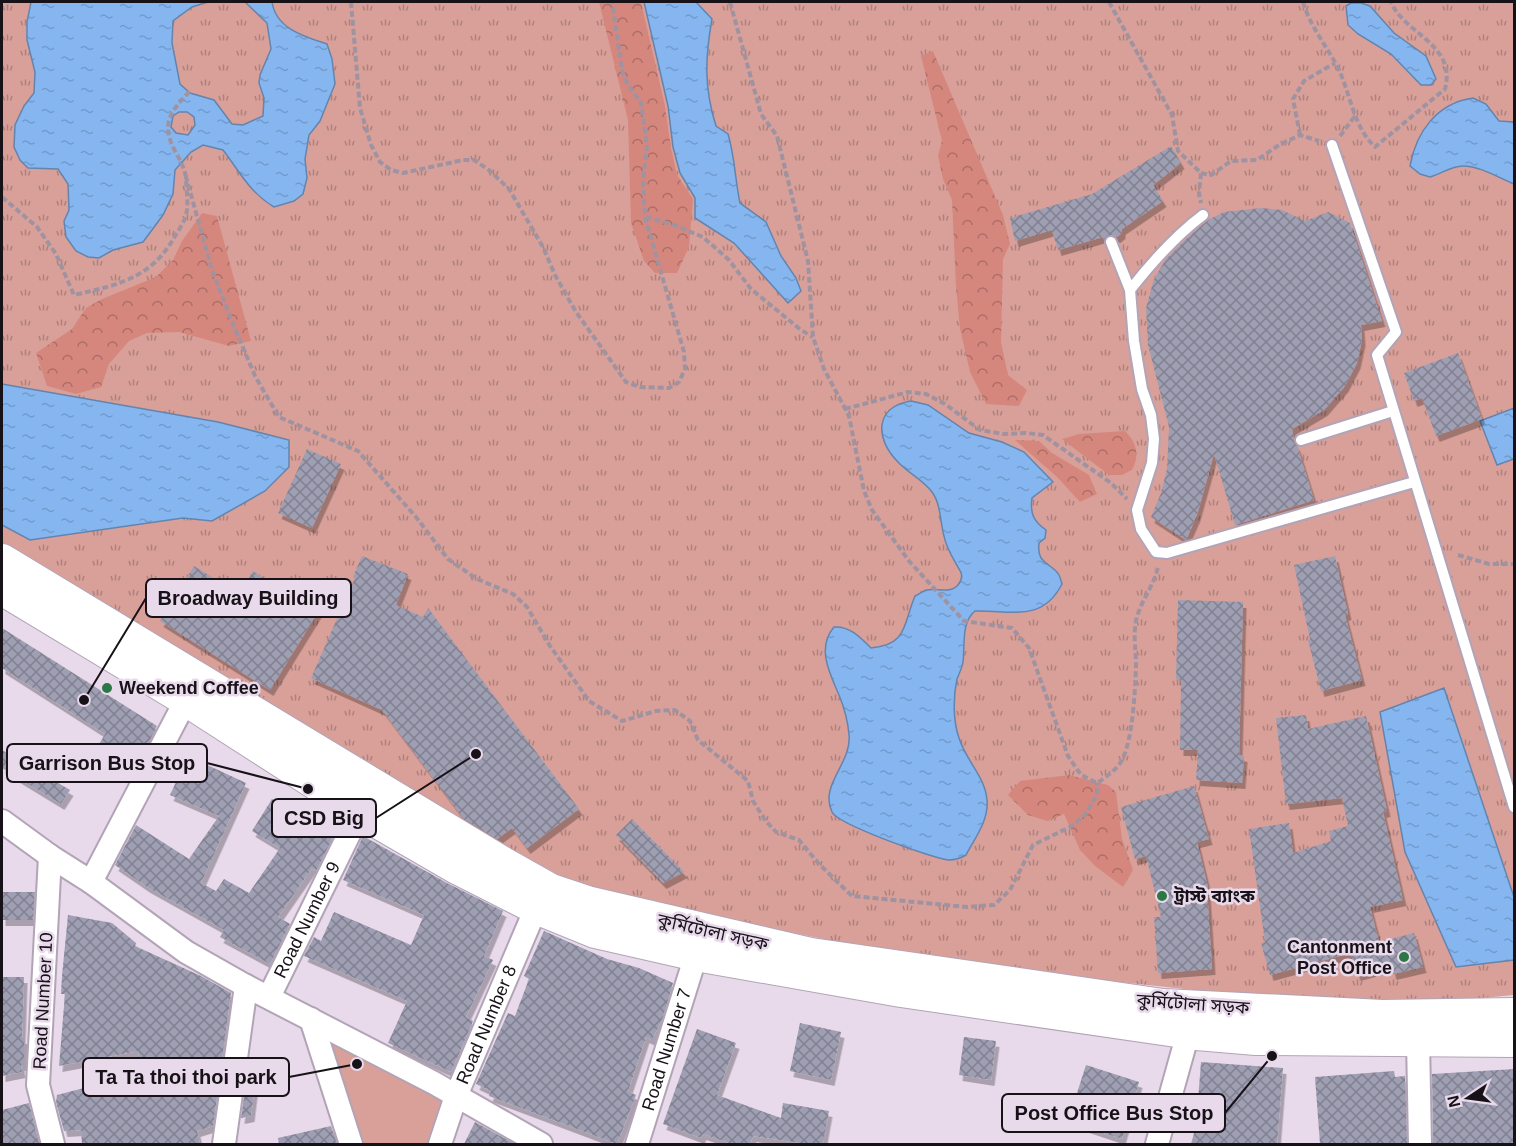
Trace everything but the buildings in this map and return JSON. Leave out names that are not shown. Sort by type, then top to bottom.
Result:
[{"type":"main road","name":"কুর্মিটোলা সড়ক","points":[[2,560],[503,863],[551,890],[587,902],[811,954],[1163,1005],[1382,1016],[1515,1014]]},
{"type":"main road","name":"কুর্মিটোলা সড়ক","points":[[2,589],[186,700],[360,812],[455,867],[536,908],[595,932],[696,955],[901,992],[1188,1033],[1256,1039],[1515,1041]]},
{"type":"street","points":[[91,882],[186,700]]},
{"type":"street","name":"Road Number 9","points":[[268,997],[360,812]]},
{"type":"street","points":[[2,821],[91,882],[186,952],[541,1144]]},
{"type":"street","name":"Road Number 10","points":[[50,856],[38,1085],[53,1144]]},
{"type":"street","name":"Road Number 8","points":[[440,1144],[456,1096],[536,908]]},
{"type":"street","name":"Road Number 7","points":[[637,1144],[696,955]]},
{"type":"street","name":"Road Number 9","points":[[224,1144],[246,986]]},
{"type":"street","points":[[311,1019],[351,1144]]},
{"type":"street","points":[[1157,1144],[1188,1033]]},
{"type":"street","points":[[1418,1040],[1420,1144]]},
{"type":"lane","points":[[1332,145],[1396,332],[1377,355],[1515,807]]},
{"type":"lane","points":[[1131,290],[1183,230],[1203,215]]},
{"type":"lane","points":[[1111,242],[1131,290],[1134,341],[1142,389],[1151,416],[1154,439],[1152,463],[1137,510],[1141,529],[1156,552],[1167,553],[1414,482]]},
{"type":"lane","points":[[1300,440],[1393,411]]},
{"type":"path","points":[[351,2],[360,108],[371,145],[380,162],[391,170],[404,173],[464,160],[474,160],[489,170],[509,189],[543,247],[555,275],[576,312],[626,382],[640,387],[669,388],[679,382],[685,369],[684,352],[645,217],[643,181],[647,146],[641,103],[627,83],[622,70],[612,2]]},
{"type":"path","points":[[730,2],[761,114],[777,136],[794,202],[808,261],[813,337],[824,369],[849,416],[864,491],[872,510],[909,561],[964,621],[1012,628],[1029,648],[1068,756],[1082,775],[1097,783]]},
{"type":"path","points":[[1109,2],[1172,115],[1178,151],[1201,173],[1211,175],[1231,161],[1257,160],[1279,145],[1300,135],[1332,145],[1355,116]]},
{"type":"path","points":[[1303,2],[1307,16],[1345,83],[1355,116],[1366,138],[1375,147],[1445,89],[1448,77],[1441,57],[1420,32],[1395,12],[1391,2]]},
{"type":"path","points":[[1300,135],[1293,99],[1304,81],[1335,63]]},
{"type":"path","points":[[191,90],[168,117],[167,134],[184,167],[212,270],[231,319],[255,376],[279,417],[358,451],[416,517],[448,559],[477,579],[513,594],[527,607],[589,701],[622,721],[656,711],[675,710],[690,721],[698,740],[748,782],[753,801],[776,832],[799,840],[819,864],[852,896],[968,907],[994,905],[1010,890],[1033,845],[1072,826],[1086,815],[1097,795],[1097,783]]},
{"type":"path","points":[[1201,173],[1199,194],[1203,215]]},
{"type":"path","points":[[2,197],[37,227],[56,254],[74,295],[135,277],[158,261],[186,215],[186,177]]},
{"type":"path","points":[[645,217],[674,225],[703,237],[729,260],[750,289],[813,337]]},
{"type":"path","points":[[845,409],[908,392],[926,394],[945,404],[980,430],[1003,434],[1043,435],[1111,483],[1137,510]]},
{"type":"path","points":[[1097,783],[1111,773],[1123,759],[1134,707],[1136,666],[1134,636],[1137,618],[1146,592],[1156,577],[1161,552]]},
{"type":"path","points":[[1458,555],[1489,564],[1515,564]]},
{"type":"green space","points":[[2,2],[1514,2],[1514,995],[1367,1009],[937,962],[581,890],[2,554]]},
{"type":"green space","points":[[599,2],[641,2],[665,106],[677,175],[693,199],[689,247],[677,273],[655,273],[644,261],[631,223],[628,120]]},
{"type":"green space","points":[[933,51],[1003,215],[1010,244],[1003,259],[1001,342],[1008,375],[1027,390],[1019,406],[986,404],[970,372],[960,329],[952,200],[943,179],[938,156],[942,141],[921,56]]},
{"type":"green space","points":[[202,213],[217,216],[251,341],[229,346],[179,332],[147,333],[129,341],[109,364],[101,387],[76,394],[47,386],[36,353],[72,329],[86,308],[156,277],[173,260],[182,241]]},
{"type":"green space","points":[[1125,431],[1135,445],[1136,459],[1132,470],[1122,475],[1109,475],[1062,439],[1079,434]]},
{"type":"green space","points":[[1015,440],[1039,441],[1052,453],[1089,475],[1097,494],[1080,502],[1057,477]]},
{"type":"green space","points":[[1069,775],[1108,785],[1116,792],[1122,839],[1133,870],[1123,887],[1095,866],[1080,850],[1064,814],[1047,821],[1028,815],[1008,795],[1020,781]]},
{"type":"green space","points":[[319,1030],[448,1098],[434,1144],[356,1144]]},
{"type":"water","points":[[31,2],[208,2],[192,7],[173,21],[172,43],[180,84],[190,93],[214,100],[232,124],[243,125],[263,116],[264,98],[259,83],[271,49],[267,23],[245,2],[272,2],[279,19],[285,25],[301,35],[327,44],[332,59],[335,84],[320,121],[309,135],[305,159],[307,178],[303,194],[294,201],[274,207],[251,188],[223,150],[203,145],[191,152],[175,170],[173,194],[163,215],[143,242],[113,250],[99,258],[88,257],[76,251],[66,237],[64,221],[69,210],[68,184],[58,169],[28,168],[20,160],[14,147],[15,125],[24,106],[34,93],[35,72],[27,40],[27,22]],"holes":[[[179,112],[187,112],[194,117],[195,125],[188,135],[176,133],[171,127],[173,116]]]},
{"type":"water","points":[[644,2],[696,2],[712,19],[707,73],[712,112],[716,126],[728,134],[740,203],[766,222],[781,256],[796,278],[801,291],[788,303],[734,243],[695,218],[695,198],[680,173],[673,147],[668,106]]},
{"type":"water","points":[[1351,3],[1370,6],[1394,33],[1426,56],[1436,79],[1431,85],[1421,85],[1391,54],[1358,34],[1348,25],[1346,6]]},
{"type":"water","points":[[1473,98],[1486,104],[1499,121],[1514,122],[1514,184],[1483,170],[1469,167],[1454,167],[1430,177],[1420,174],[1410,166],[1417,142],[1430,121],[1449,106]]},
{"type":"water","points":[[2,384],[218,422],[289,440],[289,467],[265,491],[212,521],[183,518],[30,540],[2,525]]},
{"type":"water","points":[[911,401],[928,405],[969,433],[1002,442],[1024,452],[1053,482],[1032,498],[1032,508],[1035,520],[1046,530],[1045,538],[1039,543],[1039,554],[1057,572],[1062,584],[1045,605],[1035,609],[1024,612],[975,611],[968,621],[964,635],[963,662],[956,686],[955,717],[962,746],[986,791],[987,807],[981,829],[966,855],[951,860],[907,848],[850,824],[832,812],[829,802],[832,783],[849,745],[849,735],[841,700],[826,661],[825,652],[829,635],[834,627],[840,627],[854,633],[871,648],[892,643],[898,638],[906,624],[915,596],[927,590],[955,588],[961,579],[960,571],[945,540],[935,497],[890,453],[882,434],[882,425],[890,410],[899,404]]},
{"type":"water","points":[[1514,408],[1514,459],[1497,465],[1480,421]]},
{"type":"water","points":[[1444,688],[1514,897],[1514,960],[1456,967],[1405,852],[1380,712]]},
{"type":"place","name":"Weekend Coffee","points":[[107,688]]},
{"type":"place","name":"Broadway Building","points":[[84,700]]},
{"type":"place","name":"CSD Big","points":[[476,754]]},
{"type":"place","name":"Garrison Bus Stop","points":[[308,789]]},
{"type":"place","name":"ট্রাস্ট ব্যাংক","points":[[1162,896]]},
{"type":"place","name":"Cantonment Post Office","points":[[1404,957]]},
{"type":"place","name":"Post Office Bus Stop","points":[[1272,1056]]},
{"type":"place","name":"Ta Ta thoi thoi park","points":[[357,1064]]}]
